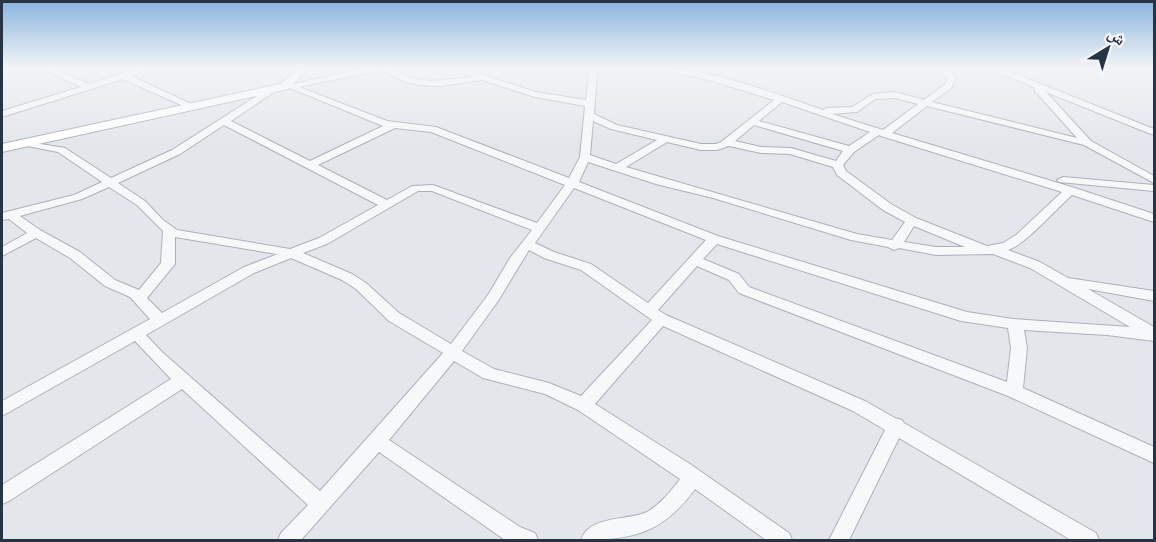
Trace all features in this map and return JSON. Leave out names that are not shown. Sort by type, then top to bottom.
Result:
[{"type":"street","points":[[2,114],[69,93]]},
{"type":"street","points":[[162,93],[193,107]]},
{"type":"street","points":[[2,148],[256,93]]},
{"type":"street","points":[[6,215],[78,197],[176,152],[266,93]]},
{"type":"street","points":[[303,93],[393,125],[433,129],[714,239],[966,317],[1015,323],[1104,328],[1155,335]]},
{"type":"street","points":[[533,93],[590,110],[614,127],[701,147],[717,147],[727,142],[779,100]]},
{"type":"street","points":[[288,540],[322,505],[452,352],[493,298],[527,244],[573,182],[585,157],[591,93]]},
{"type":"street","points":[[758,93],[1155,218]]},
{"type":"street","points":[[838,165],[850,150],[881,133],[939,93]]},
{"type":"street","points":[[1043,93],[1087,143]]},
{"type":"street","points":[[1058,93],[1155,132]]},
{"type":"street","points":[[804,109],[848,112],[873,97],[886,94],[1001,124],[1047,132],[1087,143],[1155,180]]},
{"type":"street","points":[[224,121],[388,205]]},
{"type":"street","points":[[752,122],[850,150]]},
{"type":"street","points":[[309,165],[393,125]]},
{"type":"street","points":[[617,168],[667,138]]},
{"type":"street","points":[[727,142],[761,150],[791,151],[838,165]]},
{"type":"street","points":[[26,143],[61,150],[141,203],[159,223],[169,230],[293,253],[346,277],[361,286],[394,317],[489,374],[549,389],[584,405],[693,477],[782,540]]},
{"type":"street","points":[[585,157],[660,182],[716,195],[813,226],[894,246],[936,251],[990,250],[1008,246],[1020,238],[1071,190]]},
{"type":"street","points":[[838,165],[841,172],[875,200],[912,221],[1035,265],[1155,335]]},
{"type":"street","points":[[994,166],[1064,181],[1155,188]]},
{"type":"street","points":[[2,409],[249,270],[323,241],[416,188],[425,187],[540,228]]},
{"type":"street","points":[[6,215],[75,255],[110,283],[140,298],[160,320]]},
{"type":"street","points":[[894,246],[912,221]]},
{"type":"street","points":[[140,298],[168,264],[169,230]]},
{"type":"street","points":[[2,252],[36,233]]},
{"type":"street","points":[[584,405],[695,260],[714,239]]},
{"type":"street","points":[[527,244],[549,255],[586,267],[654,315],[829,392],[896,426],[1089,540]]},
{"type":"street","points":[[695,260],[734,277],[744,290],[1014,391],[1155,455]]},
{"type":"street","points":[[1062,281],[1155,296]]},
{"type":"street","points":[[1014,391],[1019,348],[1015,323]]},
{"type":"street","points":[[136,333],[156,356],[322,505]]},
{"type":"street","points":[[2,495],[184,379]]},
{"type":"street","points":[[839,540],[896,426]]},
{"type":"street","points":[[377,441],[516,538]]},
{"type":"street","points":[[591,540],[610,529],[644,523],[660,516],[693,477]]}]
